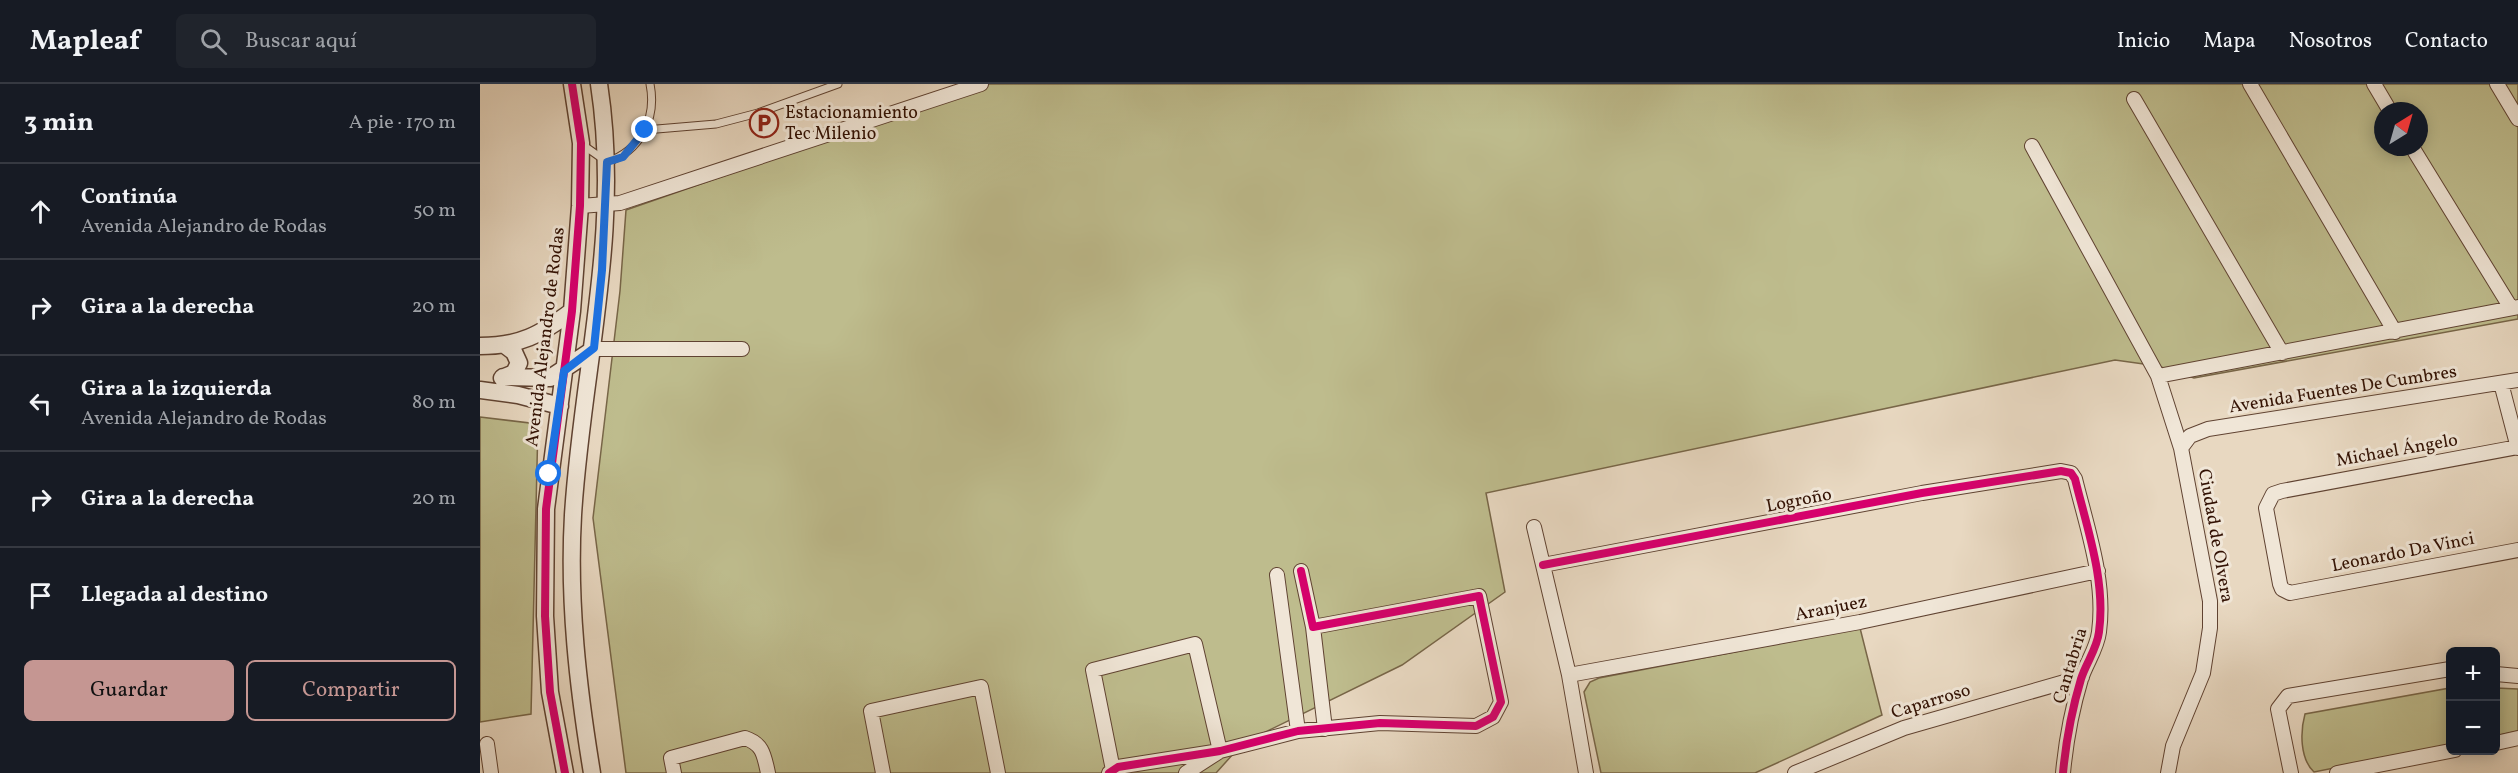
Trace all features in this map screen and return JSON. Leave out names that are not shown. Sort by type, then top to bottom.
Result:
[{"type":"street","name":"Avenida Alejandro de Rodas","points":[[565,773],[550,692],[545,616],[546,509],[572,311],[580,206],[581,143],[572,84]]},
{"type":"street","points":[[592,773],[579,693],[573,596],[573,516],[594,348],[606,204],[607,162],[599,84]]},
{"type":"street","points":[[580,206],[620,203],[981,84]]},
{"type":"street","points":[[2250,84],[2395,332]]},
{"type":"street","points":[[2374,84],[2385,102]]},
{"type":"street","points":[[2497,84],[2518,120]]},
{"type":"street","points":[[2134,99],[2282,353]]},
{"type":"street","name":"Ciudad de Olvera","points":[[2032,146],[2158,376],[2181,448],[2210,602],[2210,628],[2203,673],[2176,737],[2168,773]]},
{"type":"street","points":[[2158,376],[2515,308],[2418,156]]},
{"type":"street","points":[[480,346],[506,346],[545,331],[572,311]]},
{"type":"street","points":[[480,381],[514,373],[519,363],[514,352],[506,346]]},
{"type":"street","points":[[503,377],[537,380],[550,378],[564,371],[594,348],[742,349]]},
{"type":"street","name":"Avenida Fuentes De Cumbres","points":[[2181,448],[2190,436],[2208,429],[2518,380]]},
{"type":"street","points":[[2500,383],[2518,448]]},
{"type":"street","points":[[480,390],[518,395],[560,406]]},
{"type":"street","name":"Michael Ángelo","points":[[2296,592],[2286,592],[2280,584],[2266,507],[2273,494],[2282,490],[2518,448]]},
{"type":"street","name":"Logroño","points":[[1543,565],[1922,493],[2061,471]]},
{"type":"street","name":"Cantabria","points":[[2061,471],[2071,473],[2075,479],[2098,571],[2099,634],[2082,677],[2070,722],[2063,773]]},
{"type":"street","points":[[1534,527],[1569,675],[1586,773]]},
{"type":"street","name":"Leonardo Da Vinci","points":[[2296,592],[2518,549]]},
{"type":"street","points":[[1301,571],[1313,627],[1324,729]]},
{"type":"street","name":"Aranjuez","points":[[1569,675],[1860,622],[2098,571]]},
{"type":"street","points":[[1277,575],[1298,732]]},
{"type":"street","points":[[1220,751],[1195,644],[1093,670],[1111,771],[1144,761],[1220,751],[1298,732],[1380,723],[1476,726],[1493,717],[1501,702],[1479,596],[1313,627]]},
{"type":"street","points":[[2291,773],[2278,708],[2288,696],[2446,670]]},
{"type":"street","points":[[2500,674],[2518,676]]},
{"type":"street","name":"Caparroso","points":[[1795,773],[1904,728],[2082,677]]},
{"type":"street","points":[[883,773],[871,711],[981,687],[998,773]]},
{"type":"street","points":[[674,773],[671,758],[745,738],[757,742],[768,773]]},
{"type":"street","points":[[2500,742],[2518,738]]},
{"type":"street","points":[[487,744],[487,768]]},
{"type":"street","points":[[1186,773],[1220,751]]},
{"type":"street","points":[[2337,773],[2446,752]]},
{"type":"lane","points":[[581,143],[607,162],[623,157],[645,130],[651,114],[650,84]]},
{"type":"lane","points":[[645,130],[716,124],[838,84]]},
{"type":"shaded area","points":[[988,84],[2518,84],[2518,319],[2194,378],[2158,366],[2115,360],[1486,493],[1505,592],[1402,665],[1243,743],[1216,773],[626,773],[593,518],[620,291],[626,210]]},
{"type":"shaded area","points":[[480,417],[538,424],[531,714],[480,722]]},
{"type":"shaded area","points":[[1860,628],[1882,715],[1755,773],[1601,773],[1584,692],[1590,682],[1599,678]]},
{"type":"shaded area","points":[[2500,688],[2518,689],[2518,731],[2500,735]]},
{"type":"shaded area","points":[[2446,689],[2446,746],[2314,772],[2309,767],[2302,745],[2305,714]]},
{"type":"cycle path","points":[[565,773],[550,692],[545,616],[546,509],[572,311],[580,206],[581,143],[572,84]]},
{"type":"cycle path","points":[[1543,565],[1922,493],[2061,471],[2071,473],[2075,479],[2098,574],[2100,613],[2098,638],[2083,673],[2075,702],[2063,773]]},
{"type":"cycle path","points":[[1109,773],[1118,767],[1220,751],[1298,731],[1380,723],[1476,726],[1493,717],[1501,702],[1479,596],[1313,627],[1301,571]]},
{"type":"place","name":"Estacionamiento Tec Milenio","points":[[764,123]]},
{"type":"route","points":[[549,474],[564,371],[594,348],[602,270],[607,162],[623,157],[634,147],[645,130]]}]
